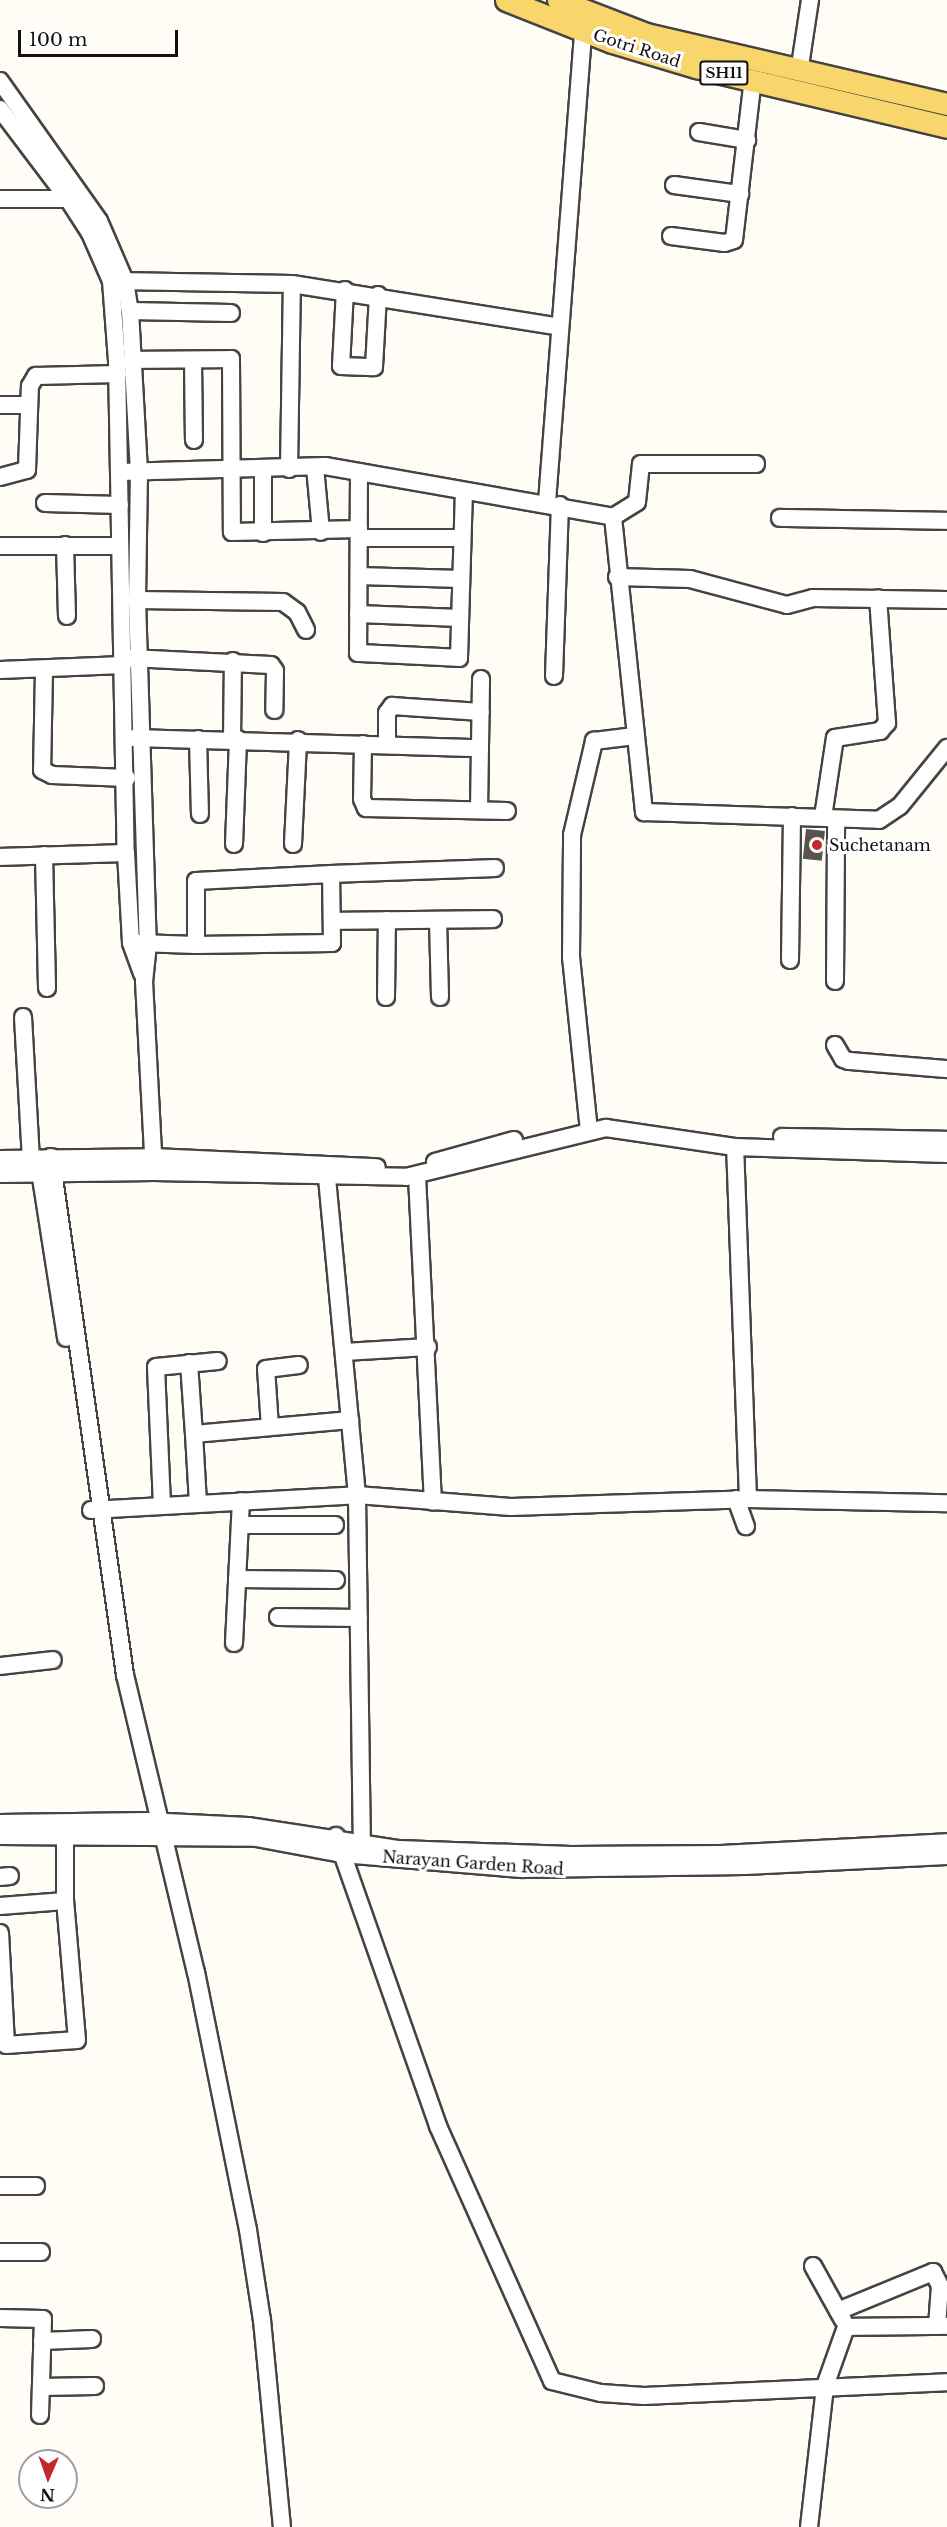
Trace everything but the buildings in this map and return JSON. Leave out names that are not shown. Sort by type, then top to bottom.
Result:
[{"type":"main road","name":"Gotri Road","points":[[506,0],[583,31],[753,79],[947,127]]},
{"type":"main road","name":"Gotri Road","points":[[558,0],[646,34],[800,66],[947,104]]},
{"type":"street","points":[[800,66],[810,0]]},
{"type":"street","points":[[554,676],[554,503],[559,327],[583,31]]},
{"type":"street","points":[[671,236],[730,243],[740,194],[753,79]]},
{"type":"street","points":[[0,81],[75,194],[105,232],[118,281],[130,311],[139,472],[137,600],[144,739],[140,944]]},
{"type":"street","points":[[0,109],[57,186]]},
{"type":"street","points":[[699,132],[747,140]]},
{"type":"street","points":[[675,185],[740,194]]},
{"type":"street","points":[[0,189],[57,186],[75,194]]},
{"type":"street","points":[[0,199],[75,194]]},
{"type":"street","points":[[118,281],[292,284],[378,295],[559,327]]},
{"type":"street","points":[[118,281],[120,472],[118,546],[126,738],[126,853],[144,981],[154,1164]]},
{"type":"street","points":[[289,469],[292,284]]},
{"type":"street","points":[[345,290],[341,366],[374,368],[378,295]]},
{"type":"street","points":[[130,311],[231,313]]},
{"type":"street","points":[[132,360],[231,359],[232,532],[321,532],[462,538]]},
{"type":"street","points":[[193,361],[194,440]]},
{"type":"street","points":[[0,477],[27,470],[29,405],[36,376],[118,374]]},
{"type":"street","points":[[0,405],[29,405]]},
{"type":"street","points":[[120,472],[232,472],[315,467],[359,472],[464,492],[554,503],[613,517],[637,502],[641,464],[756,464]]},
{"type":"street","points":[[315,467],[321,532]]},
{"type":"street","points":[[263,470],[263,533]]},
{"type":"street","points":[[359,472],[358,653],[459,658],[464,492]]},
{"type":"street","points":[[45,503],[120,505]]},
{"type":"street","points":[[613,517],[633,736],[644,812],[829,818],[888,816],[947,748]]},
{"type":"street","points":[[780,518],[947,521]]},
{"type":"street","points":[[65,545],[67,616]]},
{"type":"street","points":[[0,546],[118,546]]},
{"type":"street","points":[[358,576],[461,579]]},
{"type":"street","points":[[617,577],[690,579],[787,605],[813,598],[947,600]]},
{"type":"street","points":[[835,981],[829,818],[835,738],[880,731],[887,723],[878,598]]},
{"type":"street","points":[[137,600],[283,602],[297,612],[306,630]]},
{"type":"street","points":[[358,614],[460,618]]},
{"type":"street","points":[[0,670],[44,670],[123,662],[140,658],[233,661],[274,667],[274,710]]},
{"type":"street","points":[[233,661],[234,844]]},
{"type":"street","points":[[44,670],[42,770],[52,775],[127,778]]},
{"type":"street","points":[[479,810],[481,679]]},
{"type":"street","points":[[387,744],[387,713],[392,706],[481,712]]},
{"type":"street","points":[[589,1126],[571,958],[572,835],[594,741],[633,736]]},
{"type":"street","points":[[126,738],[298,740],[480,748]]},
{"type":"street","points":[[198,739],[200,814]]},
{"type":"street","points":[[293,844],[298,740]]},
{"type":"street","points":[[363,744],[362,799],[366,808],[507,811]]},
{"type":"street","points":[[790,960],[792,816]]},
{"type":"street","points":[[0,857],[126,853]]},
{"type":"street","points":[[44,855],[47,988]]},
{"type":"street","points":[[196,945],[196,881],[495,868]]},
{"type":"street","points":[[140,944],[332,943],[331,874]]},
{"type":"street","points":[[332,921],[493,919]]},
{"type":"street","points":[[387,920],[387,997]]},
{"type":"street","points":[[438,920],[440,997]]},
{"type":"street","points":[[23,1017],[96,1509],[119,1700],[196,1972],[248,2230],[262,2320],[282,2527]]},
{"type":"street","points":[[835,1045],[849,1061],[947,1069]]},
{"type":"street","points":[[0,1159],[43,1164],[411,1167],[589,1126],[748,1137],[947,1140]]},
{"type":"street","points":[[154,1164],[327,1178],[417,1176],[589,1126],[735,1147],[947,1155]]},
{"type":"street","points":[[735,1147],[742,1499],[746,1526]]},
{"type":"street","points":[[0,1174],[43,1164]]},
{"type":"street","points":[[417,1176],[428,1347],[433,1502]]},
{"type":"street","points":[[327,1178],[357,1495],[362,1844]]},
{"type":"street","points":[[344,1352],[428,1347]]},
{"type":"street","points":[[162,1505],[156,1367],[218,1361]]},
{"type":"street","points":[[189,1363],[198,1503]]},
{"type":"street","points":[[270,1427],[266,1369],[299,1365]]},
{"type":"street","points":[[194,1434],[350,1420]]},
{"type":"street","points":[[96,1509],[357,1495],[511,1507],[742,1499],[947,1503]]},
{"type":"street","points":[[234,1643],[241,1501]]},
{"type":"street","points":[[240,1525],[335,1525]]},
{"type":"street","points":[[237,1579],[336,1580]]},
{"type":"street","points":[[278,1617],[359,1618]]},
{"type":"street","points":[[0,1666],[53,1659]]},
{"type":"street","name":"Narayan Garden Road","points":[[0,1823],[65,1828],[155,1828],[336,1836],[362,1844],[571,1855],[721,1854],[947,1842]]},
{"type":"street","points":[[0,1933],[6,2045],[76,2040],[65,1901],[65,1828]]},
{"type":"street","name":"Narayan Garden Road","points":[[0,1836],[65,1828]]},
{"type":"street","name":"Narayan Garden Road","points":[[155,1828],[256,1838],[342,1854],[466,1866],[594,1870],[947,1856]]},
{"type":"street","points":[[336,1836],[438,2126],[552,2381],[601,2393],[644,2396],[947,2382]]},
{"type":"street","points":[[0,1906],[65,1901]]},
{"type":"street","points":[[0,2186],[36,2186]]},
{"type":"street","points":[[0,2252],[41,2252]]},
{"type":"street","points":[[809,2527],[825,2386],[846,2327],[813,2266]]},
{"type":"street","points":[[838,2311],[933,2272],[939,2279],[943,2299],[942,2326],[846,2327]]},
{"type":"street","points":[[0,2318],[43,2319],[40,2415]]},
{"type":"street","points":[[42,2341],[92,2339]]},
{"type":"street","points":[[41,2388],[95,2386]]},
{"type":"place","name":"Suchetanam","points":[[817,845]]}]
